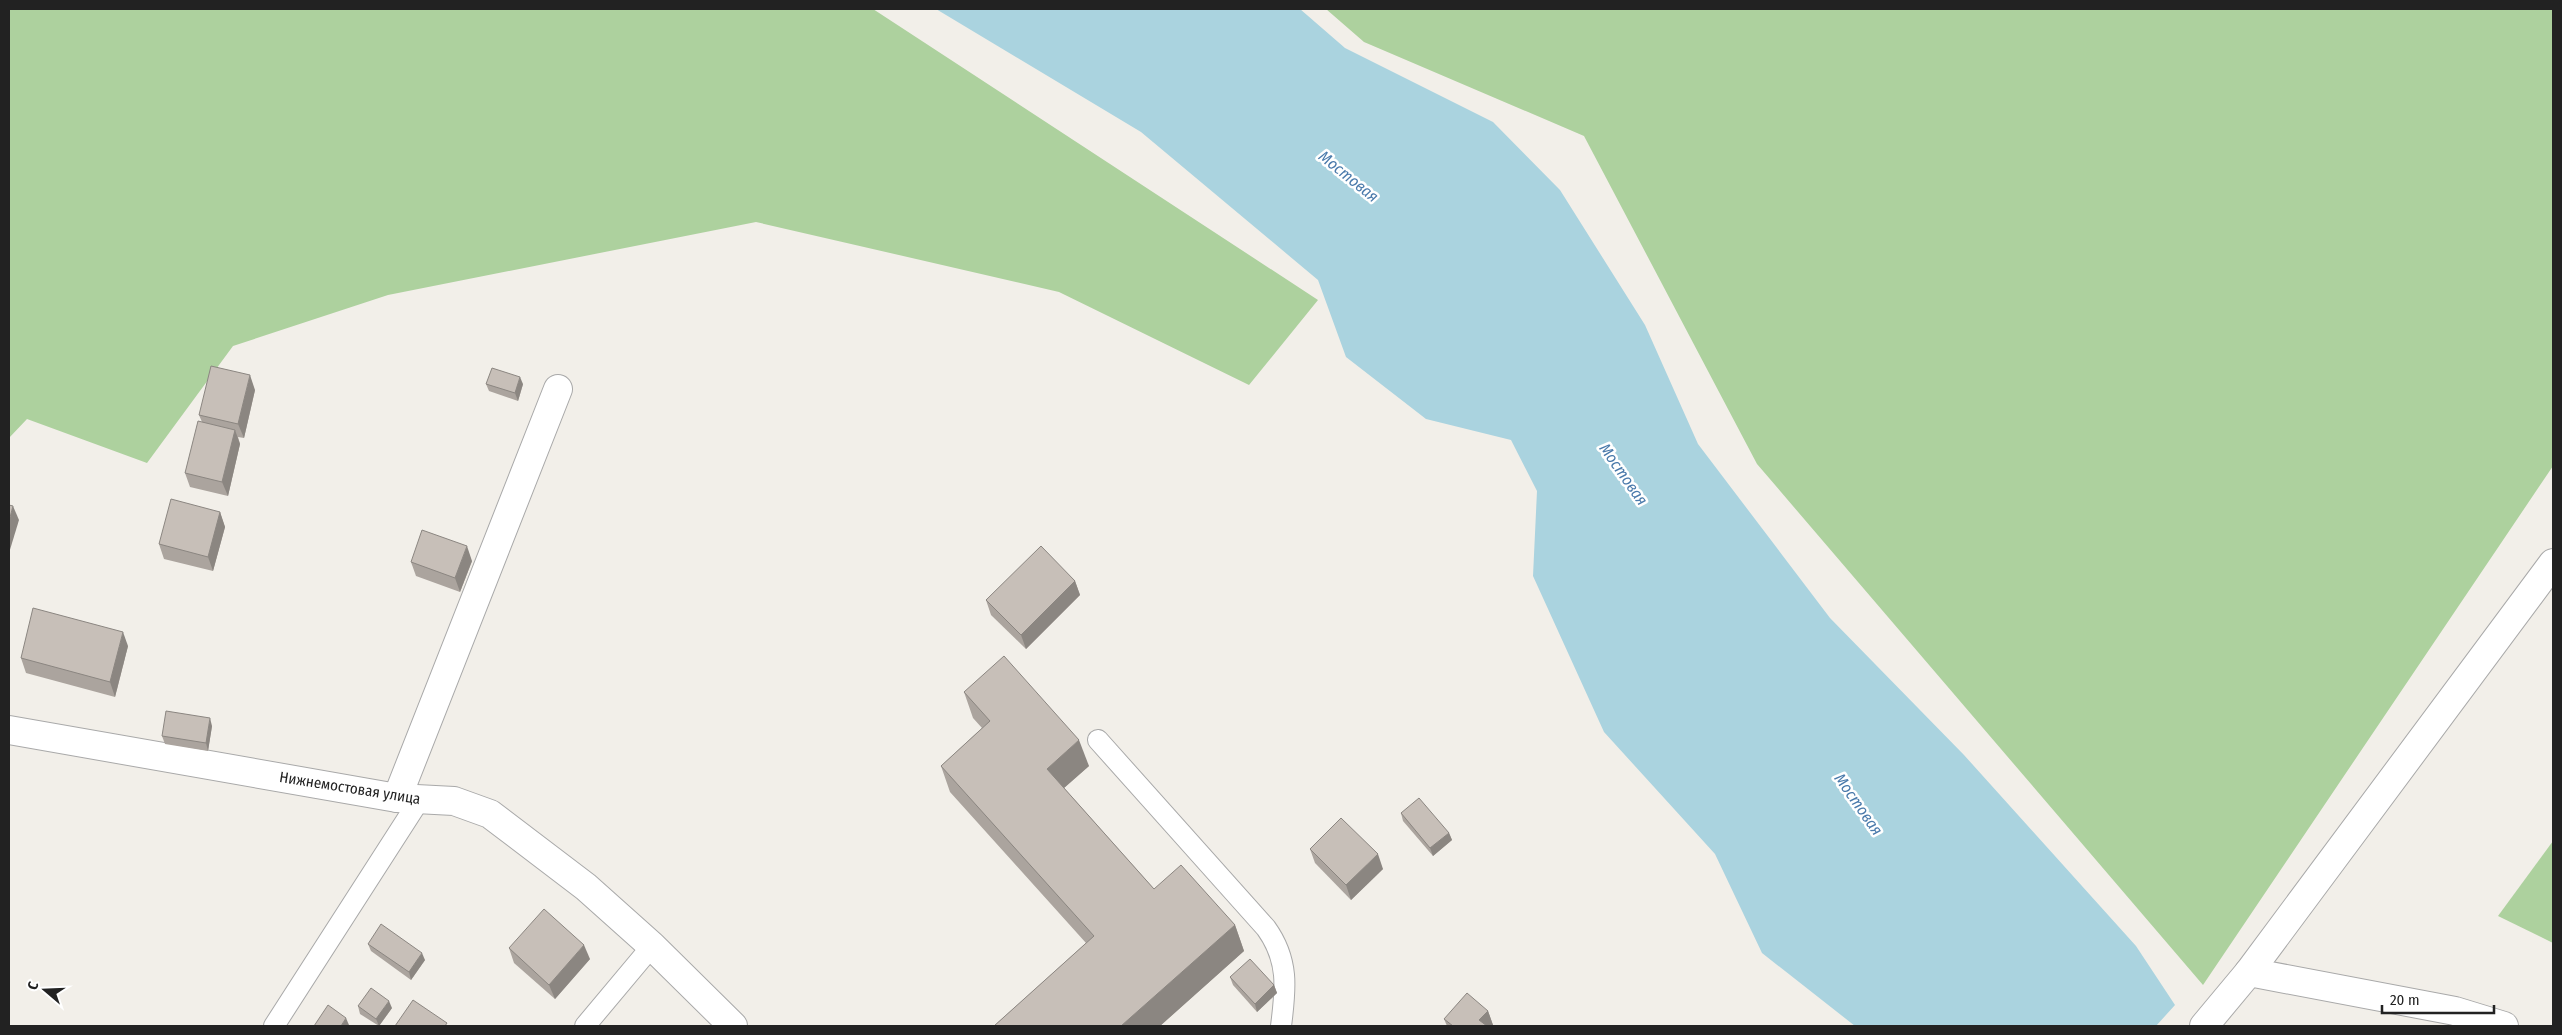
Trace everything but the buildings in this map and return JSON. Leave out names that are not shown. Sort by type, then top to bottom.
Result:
[{"type":"street","points":[[408,798],[558,389]]},
{"type":"street","points":[[2204,1026],[2249,972],[2553,563]]},
{"type":"street","name":"Нижнемостовая улица","points":[[9,730],[408,798],[454,800],[490,814],[586,887],[652,946],[733,1026]]},
{"type":"street","points":[[2249,972],[2455,1011],[2504,1026]]},
{"type":"lane","points":[[1098,740],[1266,928],[1277,944],[1283,961],[1285,982],[1281,1026]]},
{"type":"lane","points":[[274,1026],[408,798]]},
{"type":"lane","points":[[585,1026],[652,946]]},
{"type":"green space","points":[[9,9],[873,9],[1318,300],[1249,385],[1059,292],[756,222],[388,295],[233,346],[147,463],[27,419],[9,438]]},
{"type":"green space","points":[[1326,9],[2553,9],[2553,466],[2203,985],[1757,464],[1584,136],[1364,42]]},
{"type":"green space","points":[[2553,841],[2553,943],[2498,916]]},
{"type":"water","name":"Мостовая","points":[[936,9],[1300,9],[1345,48],[1493,122],[1560,190],[1645,325],[1698,444],[1830,618],[1964,755],[2136,946],[2175,1005],[2156,1026],[1855,1026],[1762,953],[1715,854],[1604,732],[1533,576],[1537,491],[1511,440],[1426,419],[1346,357],[1318,280],[1141,132]]}]
